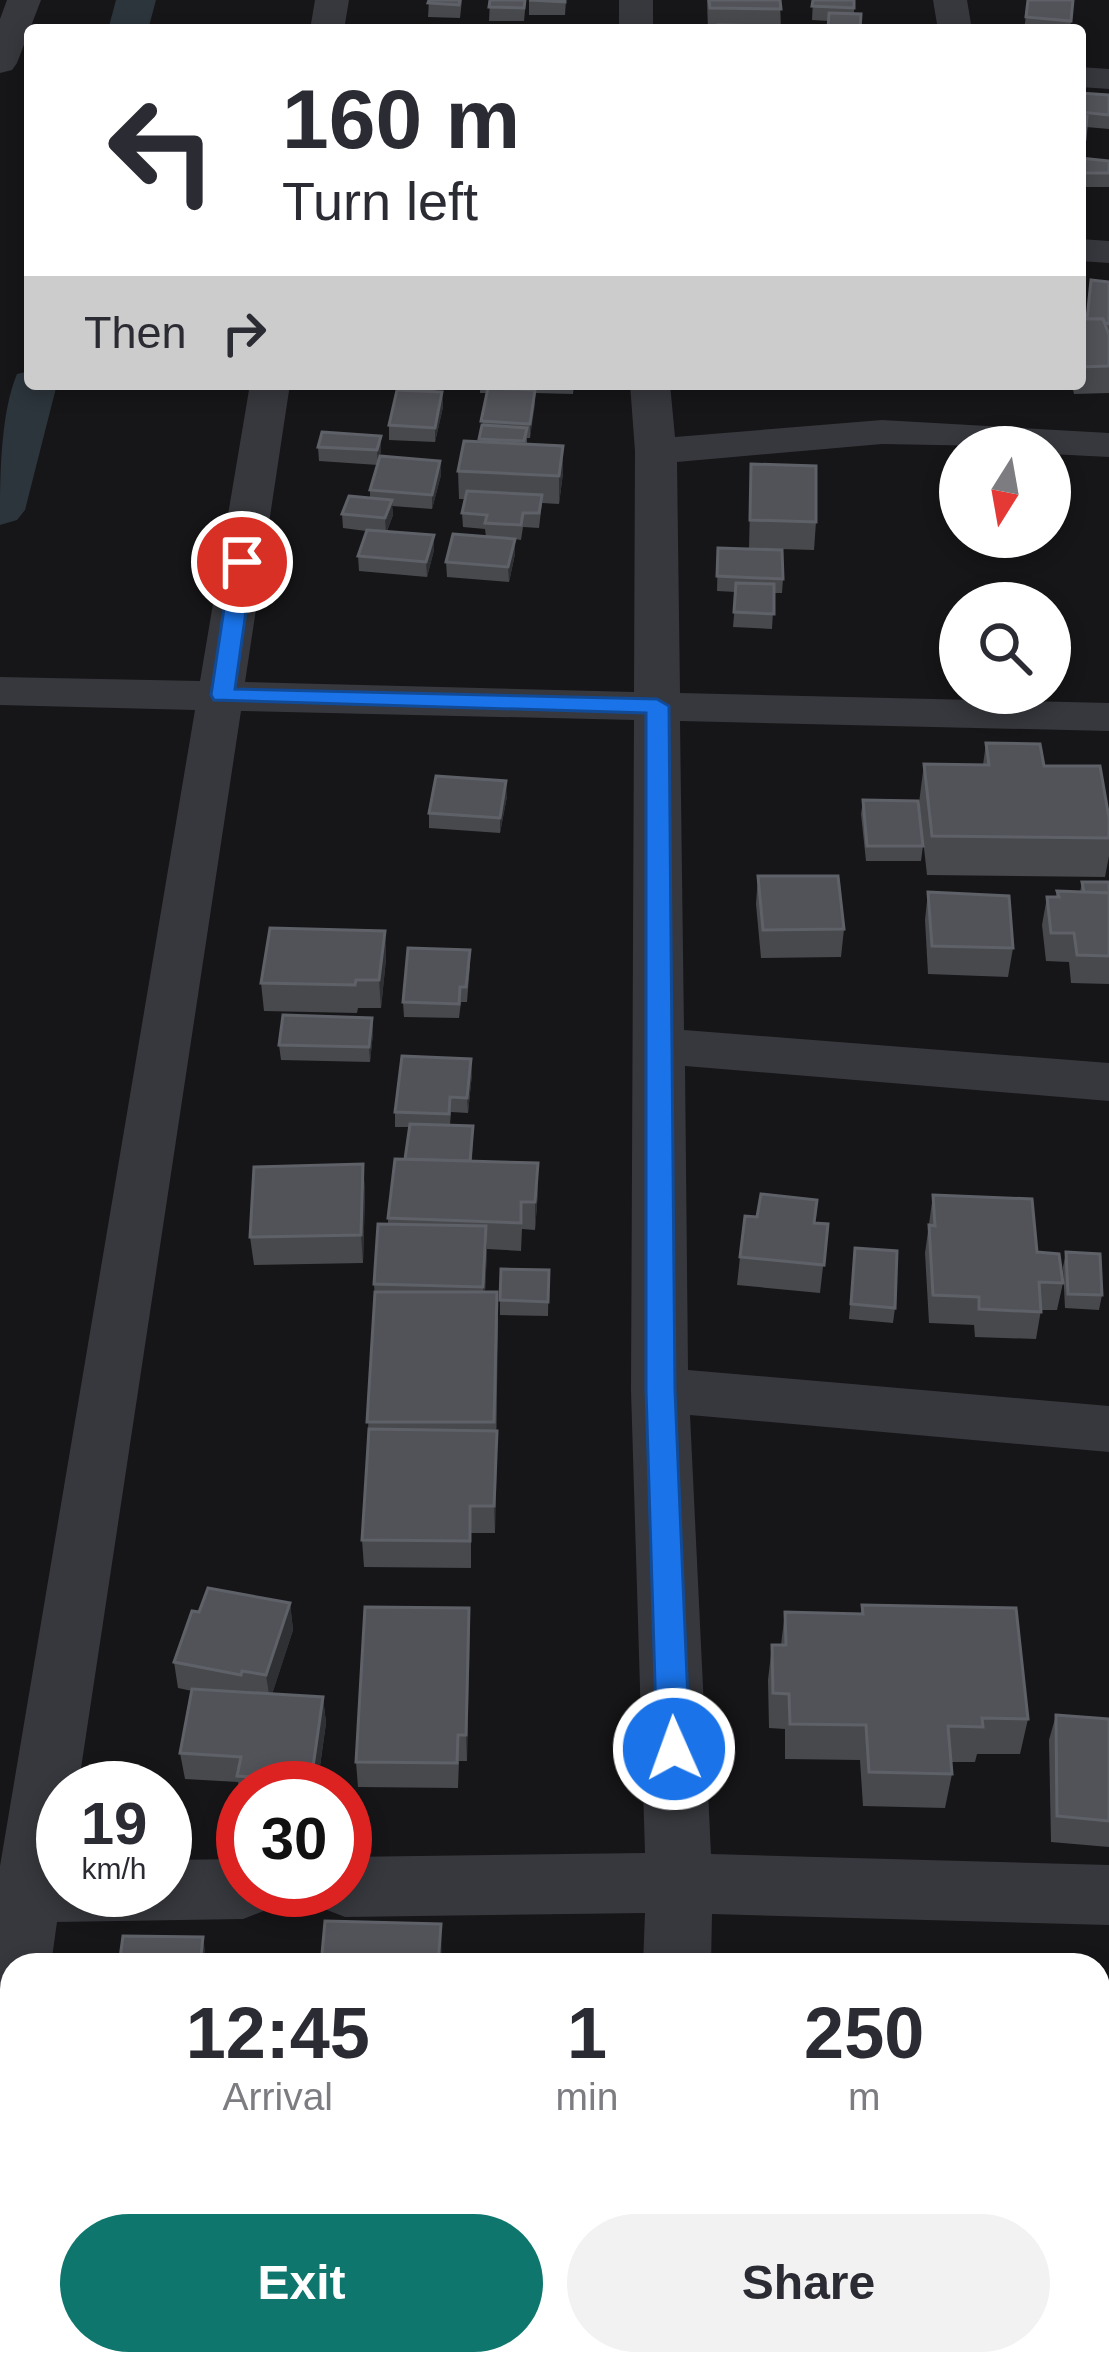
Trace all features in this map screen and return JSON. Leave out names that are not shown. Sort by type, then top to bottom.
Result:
[{"type":"street","points":[[0,63],[24,0]]},
{"type":"street","points":[[19,1953],[269,390]]},
{"type":"street","points":[[651,390],[656,451],[660,1390],[679,1883],[677,1953]]},
{"type":"street","points":[[656,451],[882,432],[1109,445]]},
{"type":"street","points":[[0,691],[1109,717]]},
{"type":"street","points":[[658,1046],[1109,1082]]},
{"type":"street","points":[[660,1390],[1109,1429]]},
{"type":"street","points":[[372,1887],[679,1883],[1109,1895]]},
{"type":"street","points":[[29,1892],[36,1892]]},
{"type":"building","points":[[429,0],[460,0],[459,5]]},
{"type":"building","points":[[490,0],[525,0],[524,8],[489,7]]},
{"type":"building","points":[[709,0],[780,0],[781,9],[710,8]]},
{"type":"building","points":[[813,0],[854,0],[854,8],[812,6]]},
{"type":"building","points":[[1028,0],[1073,0],[1071,21],[1026,17]]},
{"type":"building","points":[[829,13],[861,14],[860,24],[828,24]]},
{"type":"building","points":[[1086,93],[1109,95],[1109,115],[1086,113]]},
{"type":"building","points":[[1086,159],[1109,161],[1109,173],[1086,173]]},
{"type":"building","points":[[1091,280],[1109,282],[1109,324],[1087,319]]},
{"type":"building","points":[[1086,319],[1103,319],[1109,335],[1109,366],[1086,367]]},
{"type":"building","points":[[397,390],[442,392],[435,428],[389,425]]},
{"type":"building","points":[[488,390],[535,390],[530,424],[481,421]]},
{"type":"building","points":[[482,425],[527,428],[524,441],[479,439]]},
{"type":"building","points":[[322,432],[381,436],[377,450],[318,447]]},
{"type":"building","points":[[464,441],[563,446],[559,476],[458,471]]},
{"type":"building","points":[[380,456],[440,461],[432,495],[370,490]]},
{"type":"building","points":[[751,464],[816,466],[816,522],[750,520]]},
{"type":"building","points":[[467,491],[542,495],[539,513],[523,513],[521,525],[485,523],[487,515],[462,513]]},
{"type":"building","points":[[349,496],[392,500],[385,518],[342,514]]},
{"type":"building","points":[[367,530],[434,535],[426,562],[358,556]]},
{"type":"building","points":[[453,534],[515,539],[508,567],[446,562]]},
{"type":"building","points":[[718,548],[782,550],[783,579],[717,576]]},
{"type":"building","points":[[736,583],[774,584],[774,614],[734,612]]},
{"type":"building","points":[[986,743],[1040,744],[1044,766],[1100,766],[1109,838],[932,836],[924,764],[989,765]]},
{"type":"building","points":[[436,776],[506,781],[500,818],[429,813]]},
{"type":"building","points":[[863,800],[918,801],[923,846],[867,846]]},
{"type":"building","points":[[758,876],[838,876],[844,929],[763,930]]},
{"type":"building","points":[[1082,882],[1109,882],[1109,893],[1084,892]]},
{"type":"building","points":[[1057,891],[1109,893],[1109,956],[1077,955],[1074,933],[1051,933],[1047,897],[1059,897]]},
{"type":"building","points":[[928,892],[1009,896],[1013,948],[932,946]]},
{"type":"building","points":[[270,928],[385,931],[379,980],[356,980],[355,985],[261,983]]},
{"type":"building","points":[[408,948],[470,950],[459,1004],[403,1002]]},
{"type":"building","points":[[283,1015],[372,1018],[369,1047],[279,1045]]},
{"type":"building","points":[[402,1056],[471,1059],[467,1098],[450,1097],[449,1114],[395,1112]]},
{"type":"building","points":[[410,1124],[473,1126],[470,1161],[405,1159]]},
{"type":"building","points":[[395,1159],[538,1163],[535,1202],[521,1202],[521,1223],[388,1218]]},
{"type":"building","points":[[363,1164],[361,1235],[250,1237],[254,1167]]},
{"type":"building","points":[[761,1194],[817,1200],[814,1223],[828,1224],[824,1265],[740,1257],[745,1216],[757,1217]]},
{"type":"building","points":[[933,1195],[1032,1199],[1037,1252],[1059,1254],[1063,1283],[1039,1282],[1041,1312],[979,1309],[979,1297],[933,1295],[929,1225],[935,1226]]},
{"type":"building","points":[[378,1224],[486,1226],[483,1287],[374,1284]]},
{"type":"building","points":[[855,1248],[897,1251],[895,1308],[851,1304]]},
{"type":"building","points":[[1066,1252],[1100,1254],[1102,1295],[1068,1294]]},
{"type":"building","points":[[501,1269],[549,1270],[548,1302],[500,1300]]},
{"type":"building","points":[[375,1292],[497,1292],[494,1422],[367,1422]]},
{"type":"building","points":[[369,1429],[497,1431],[494,1506],[470,1506],[470,1541],[362,1540]]},
{"type":"building","points":[[208,1588],[290,1603],[266,1675],[174,1662],[192,1611],[199,1612]]},
{"type":"building","points":[[862,1605],[1016,1608],[1028,1719],[982,1718],[983,1727],[948,1726],[952,1774],[869,1772],[866,1725],[790,1724],[789,1694],[773,1693],[772,1645],[786,1645],[785,1612],[863,1614]]},
{"type":"building","points":[[365,1607],[469,1608],[466,1735],[458,1735],[457,1763],[356,1761]]},
{"type":"building","points":[[192,1689],[323,1697],[314,1761],[240,1761],[241,1757],[180,1753]]},
{"type":"building","points":[[1056,1715],[1109,1719],[1109,1821],[1057,1816]]},
{"type":"building","points":[[325,1921],[441,1924],[439,1953],[322,1953]]},
{"type":"building","points":[[123,1936],[203,1937],[201,1953],[121,1953]]},
{"type":"waterway","points":[[130,24],[136,0]]},
{"type":"waterway","points":[[0,510],[32,390]]},
{"type":"route","points":[[242,562],[222,695],[657,706],[660,1390],[674,1749]]}]
